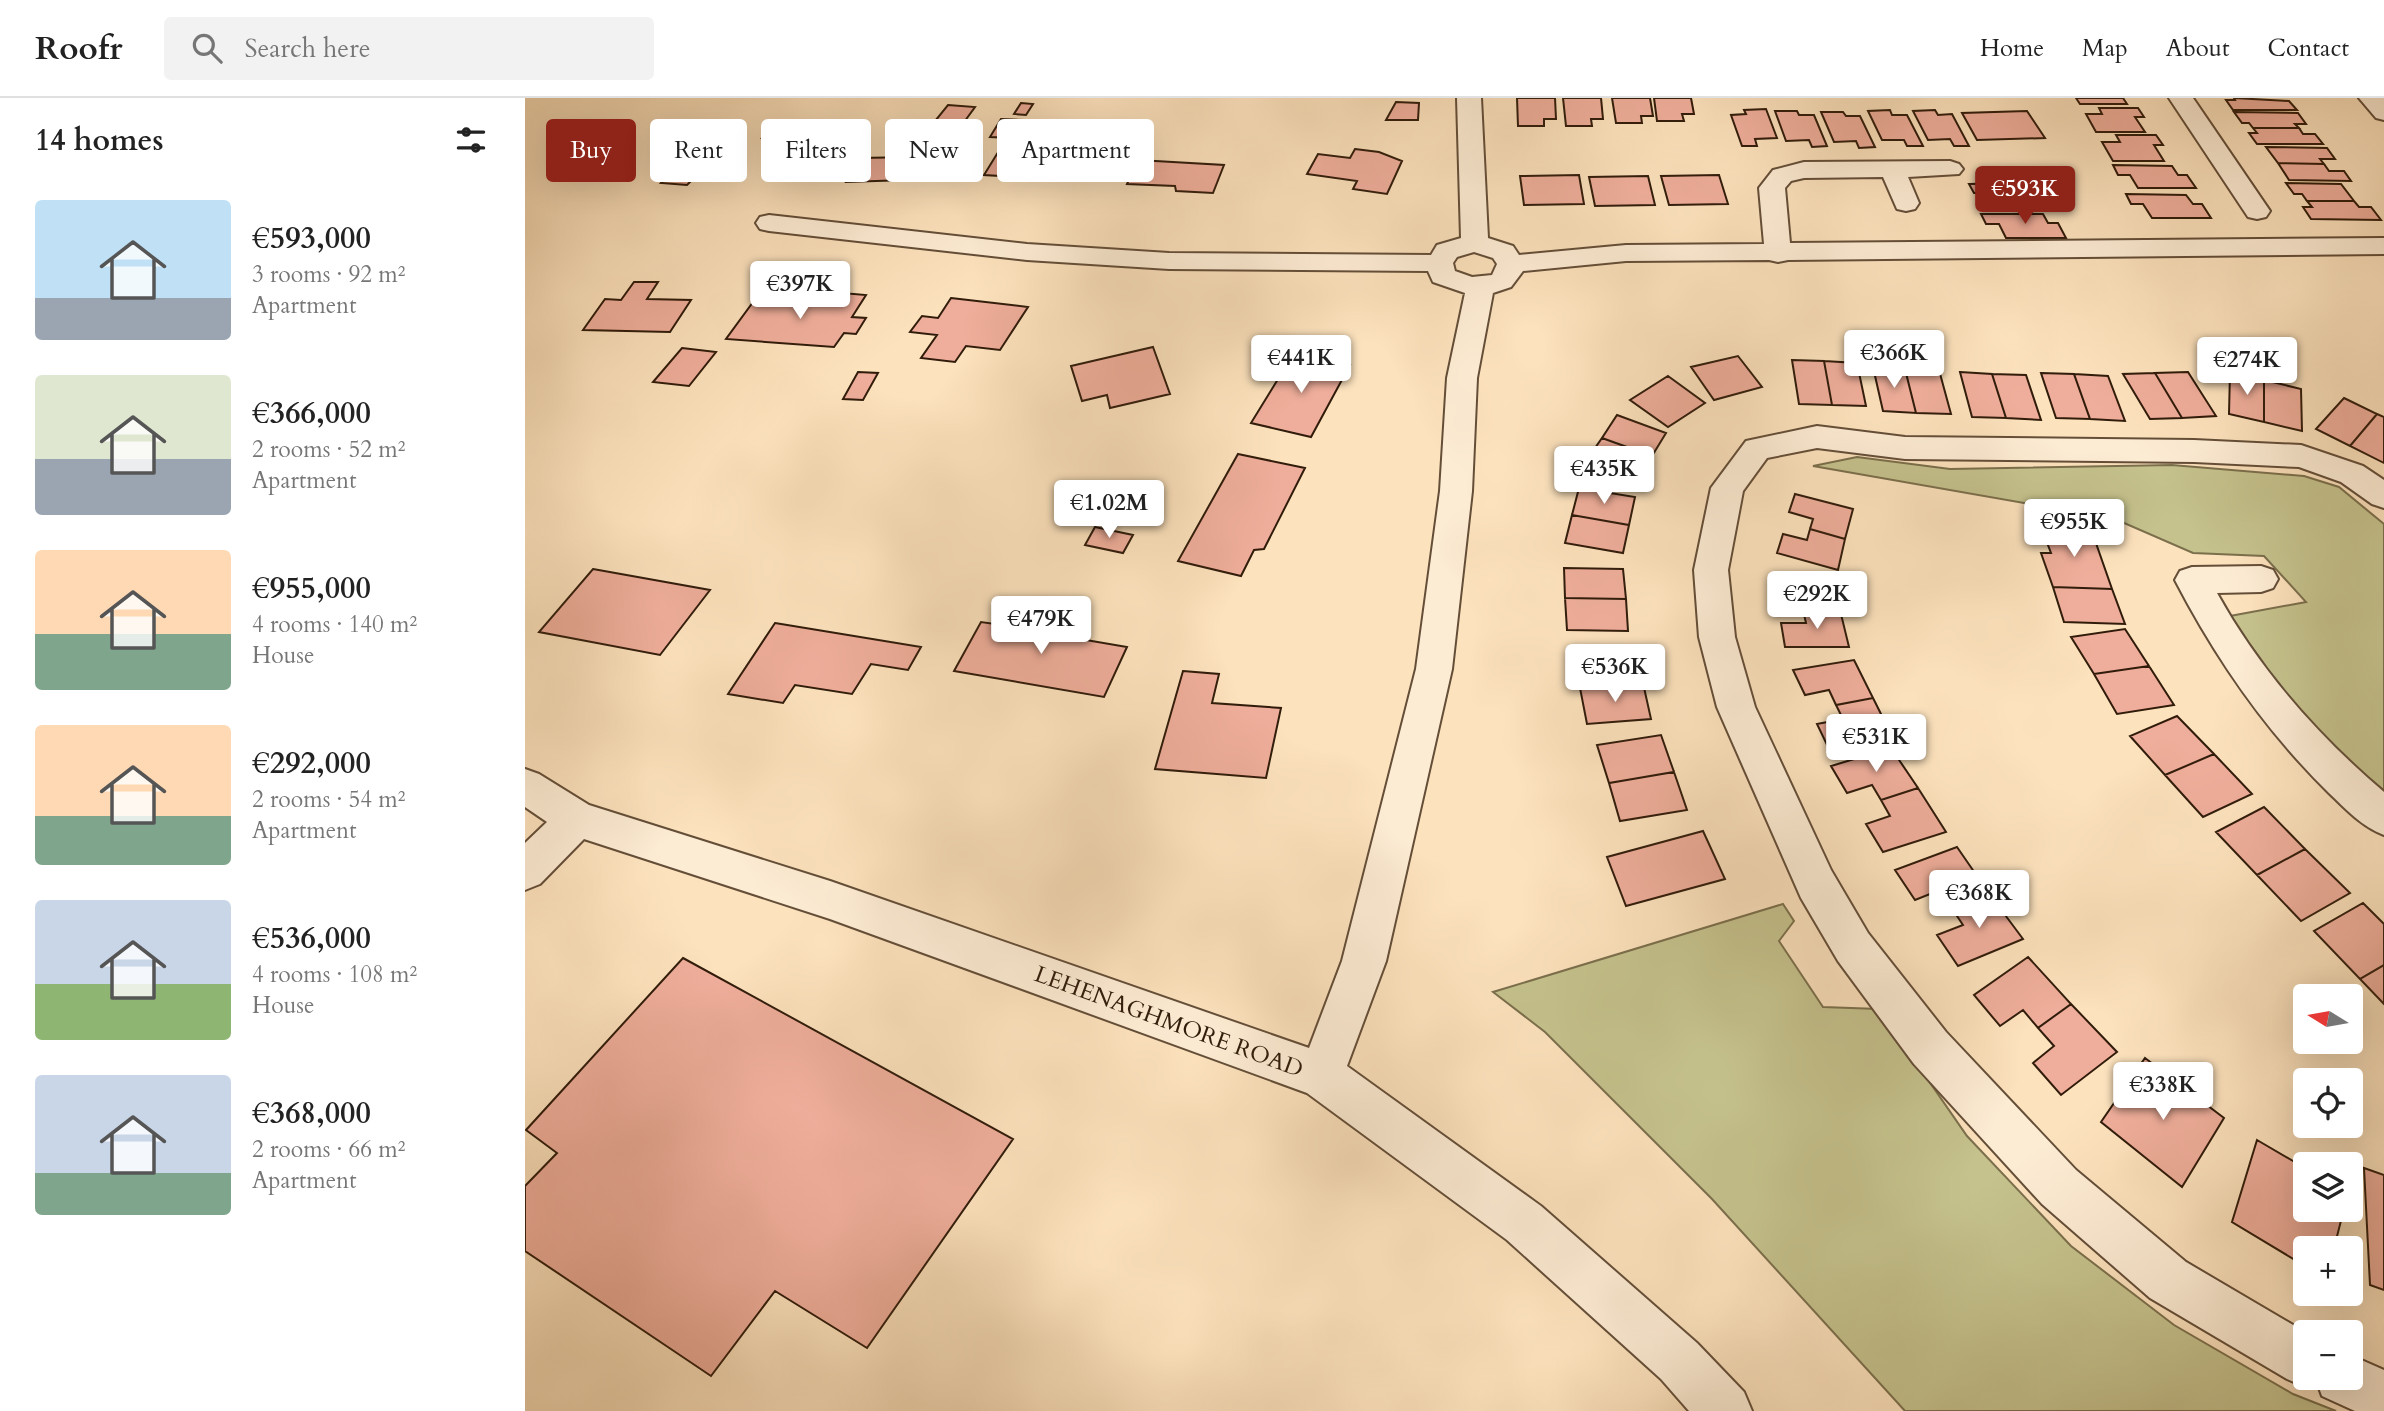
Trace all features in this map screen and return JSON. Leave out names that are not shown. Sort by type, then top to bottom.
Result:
[{"type":"street","points":[[1469,98],[1475,243]]},
{"type":"street","points":[[2182,98],[2256,211]]},
{"type":"street","points":[[2371,98],[2384,113]]},
{"type":"street","points":[[1892,169],[1906,203]]},
{"type":"street","points":[[1778,254],[1772,188],[1781,174],[1804,170],[1950,169]]},
{"type":"street","points":[[769,223],[1027,252],[1169,261],[1439,263]]},
{"type":"street","points":[[1439,263],[1447,251],[1475,243],[1503,251],[1511,264]]},
{"type":"street","points":[[1511,264],[1626,253],[1778,254],[2384,246]]},
{"type":"street","points":[[1439,263],[1443,276],[1450,281],[1459,285],[1481,287],[1491,285],[1506,276],[1511,264]]},
{"type":"street","points":[[1321,1075],[1364,961],[1434,669],[1456,491],[1462,378],[1481,287]]},
{"type":"street","points":[[2293,1354],[2168,1280],[2059,1187],[1930,1048],[1853,947],[1816,884],[1735,707],[1717,637],[1711,570],[1727,488],[1757,449],[1817,437],[1905,448],[2195,451],[2301,456],[2352,474],[2384,496]]},
{"type":"street","points":[[2261,579],[2192,580],[2217,630],[2279,715],[2357,795],[2384,817]]},
{"type":"street","name":"LEHENAGHMORE ROAD","points":[[525,786],[577,819],[830,900],[1321,1075],[1524,1223],[1679,1362],[1725,1411]]},
{"type":"street","points":[[525,871],[577,819]]},
{"type":"street","points":[[2363,1387],[2384,1397]]},
{"type":"shaded area","points":[[1857,457],[1950,469],[2172,465],[2304,476],[2339,487],[2384,524],[2384,797],[2301,717],[2230,616],[2306,602],[2264,556],[2193,553],[2115,519],[1813,466]]},
{"type":"shaded area","points":[[1783,904],[1794,921],[1779,941],[1823,1007],[1879,1009],[1967,1136],[2071,1246],[2174,1325],[2293,1394],[2336,1411],[1905,1411],[1712,1199],[1545,1032],[1493,992]]},
{"type":"building","points":[[1517,98],[1555,98],[1556,119],[1544,119],[1544,126],[1518,126]]},
{"type":"building","points":[[1563,98],[1601,98],[1603,119],[1591,119],[1592,126],[1566,126]]},
{"type":"building","points":[[1612,98],[1650,98],[1653,116],[1641,116],[1642,123],[1616,123]]},
{"type":"building","points":[[1654,98],[1691,98],[1694,114],[1682,114],[1684,121],[1657,121]]},
{"type":"building","points":[[2076,98],[2123,98],[2127,104],[2080,104]]},
{"type":"building","points":[[2234,98],[2289,101],[2297,110],[2233,110],[2226,100],[2235,100]]},
{"type":"building","points":[[1396,102],[1419,103],[1418,120],[1386,120]]},
{"type":"building","points":[[1021,103],[1033,104],[1026,115],[1014,114]]},
{"type":"building","points":[[948,105],[975,107],[966,119],[937,119]]},
{"type":"building","points":[[2099,108],[2138,108],[2144,117],[2135,117],[2145,132],[2096,132],[2086,114],[2102,114]]},
{"type":"building","points":[[1766,109],[1777,138],[1755,139],[1757,146],[1742,146],[1731,115],[1746,114],[1744,110]]},
{"type":"building","points":[[1890,110],[1892,115],[1907,115],[1923,146],[1907,146],[1904,140],[1882,140],[1868,111]]},
{"type":"building","points":[[1935,110],[1938,115],[1952,114],[1969,146],[1954,146],[1950,139],[1928,140],[1913,111]]},
{"type":"building","points":[[1775,111],[1797,111],[1799,115],[1814,115],[1827,146],[1812,147],[1809,140],[1786,141]]},
{"type":"building","points":[[2027,111],[2045,138],[1977,140],[1962,113]]},
{"type":"building","points":[[1821,112],[1843,112],[1846,116],[1860,116],[1875,147],[1859,148],[1856,141],[1834,142]]},
{"type":"building","points":[[2234,112],[2298,113],[2306,124],[2295,124],[2299,128],[2253,128],[2249,123],[2242,123]]},
{"type":"building","points":[[997,126],[997,137],[990,137]]},
{"type":"building","points":[[2253,128],[2299,128],[2303,134],[2315,134],[2323,144],[2257,144],[2249,133],[2257,133]]},
{"type":"building","points":[[2116,135],[2156,135],[2163,145],[2154,145],[2164,161],[2113,161],[2102,142],[2120,142]]},
{"type":"building","points":[[2266,147],[2327,148],[2335,159],[2320,159],[2324,164],[2278,163]]},
{"type":"building","points":[[1355,149],[1379,152],[1402,161],[1387,194],[1353,189],[1357,181],[1307,174],[1318,154],[1350,158]]},
{"type":"building","points":[[997,154],[997,176],[984,175]]},
{"type":"building","points":[[871,158],[885,158],[885,181],[871,181]]},
{"type":"building","points":[[1154,161],[1224,165],[1213,193],[1176,191],[1175,186],[1127,184],[1154,182]]},
{"type":"building","points":[[2278,163],[2324,164],[2329,171],[2344,171],[2351,181],[2289,180]]},
{"type":"building","points":[[2113,165],[2172,166],[2178,175],[2187,175],[2196,188],[2138,188],[2130,175],[2118,175]]},
{"type":"building","points":[[1579,175],[1584,204],[1524,205],[1520,176]]},
{"type":"building","points":[[1719,175],[1728,204],[1669,205],[1661,176]]},
{"type":"building","points":[[1648,176],[1655,205],[1595,206],[1589,177]]},
{"type":"building","points":[[662,182],[690,182],[687,185]]},
{"type":"building","points":[[2029,183],[2034,192],[2043,192],[2051,206],[1993,207],[1986,193],[1974,193],[1969,184]]},
{"type":"building","points":[[2286,183],[2341,184],[2354,201],[2307,201],[2302,194],[2294,194]]},
{"type":"building","points":[[2126,194],[2186,195],[2193,204],[2202,204],[2211,218],[2152,218],[2143,204],[2131,204]]},
{"type":"building","points":[[2307,201],[2354,201],[2359,207],[2371,207],[2381,220],[2311,219],[2303,207],[2312,207]]},
{"type":"building","points":[[1981,214],[2043,214],[2048,223],[2058,223],[2066,238],[2006,238],[1999,224],[1986,224]]},
{"type":"building","points":[[634,282],[658,282],[647,299],[691,300],[670,332],[583,330],[605,299],[621,300]]},
{"type":"building","points":[[842,293],[866,295],[852,317],[866,318],[856,334],[844,333],[834,347],[726,339],[756,298],[835,303]]},
{"type":"building","points":[[951,298],[1028,307],[1000,350],[966,346],[955,362],[921,358],[937,335],[910,332],[922,316],[938,318]]},
{"type":"building","points":[[1153,347],[1170,394],[1110,408],[1107,395],[1082,401],[1071,366]]},
{"type":"building","points":[[682,348],[716,352],[689,386],[653,382]]},
{"type":"building","points":[[1294,353],[1350,365],[1311,437],[1251,423]]},
{"type":"building","points":[[1738,356],[1762,387],[1714,400],[1691,367]]},
{"type":"building","points":[[1792,360],[1824,361],[1832,405],[1799,404]]},
{"type":"building","points":[[1824,361],[1857,363],[1866,406],[1832,405]]},
{"type":"building","points":[[1873,367],[1905,369],[1916,413],[1883,411]]},
{"type":"building","points":[[1905,369],[1939,370],[1951,414],[1916,413]]},
{"type":"building","points":[[858,372],[878,373],[863,400],[843,399]]},
{"type":"building","points":[[1960,372],[1992,374],[2006,418],[1972,417]]},
{"type":"building","points":[[2188,372],[2216,416],[2182,418],[2155,373]]},
{"type":"building","points":[[2230,372],[2264,380],[2264,422],[2229,414]]},
{"type":"building","points":[[2041,373],[2074,374],[2090,419],[2056,418]]},
{"type":"building","points":[[2155,373],[2182,418],[2150,419],[2123,374]]},
{"type":"building","points":[[1992,374],[2026,375],[2041,420],[2006,418]]},
{"type":"building","points":[[2074,374],[2108,376],[2125,421],[2090,419]]},
{"type":"building","points":[[1668,376],[1705,403],[1668,427],[1630,400]]},
{"type":"building","points":[[2264,380],[2301,389],[2302,431],[2264,422]]},
{"type":"building","points":[[2344,398],[2377,414],[2350,446],[2316,429]]},
{"type":"building","points":[[2377,414],[2384,417],[2384,463],[2350,446]]},
{"type":"building","points":[[1617,415],[1666,433],[1652,456],[1602,438]]},
{"type":"building","points":[[1602,438],[1652,456],[1637,480],[1586,461]]},
{"type":"building","points":[[1238,454],[1305,468],[1264,549],[1254,550],[1241,576],[1178,561]]},
{"type":"building","points":[[1579,488],[1635,497],[1629,525],[1572,515]]},
{"type":"building","points":[[1795,494],[1853,509],[1845,539],[1810,529],[1813,519],[1789,512]]},
{"type":"building","points":[[1572,515],[1629,525],[1623,553],[1565,543]]},
{"type":"building","points":[[1095,527],[1133,535],[1123,553],[1085,545]]},
{"type":"building","points":[[2041,527],[2091,529],[2112,589],[2053,587],[2041,553],[2051,553]]},
{"type":"building","points":[[1810,529],[1845,539],[1838,570],[1777,553],[1783,534],[1807,540]]},
{"type":"building","points":[[1564,568],[1623,569],[1626,599],[1565,598]]},
{"type":"building","points":[[593,569],[710,590],[660,655],[539,632]]},
{"type":"building","points":[[1771,575],[1833,576],[1840,610],[1803,610],[1800,597],[1776,597]]},
{"type":"building","points":[[2053,587],[2112,589],[2125,624],[2064,622]]},
{"type":"building","points":[[1565,598],[1626,599],[1628,631],[1567,630]]},
{"type":"building","points":[[1019,606],[1056,612],[1045,633],[1127,647],[1104,697],[954,671],[981,622],[1009,626]]},
{"type":"building","points":[[1803,610],[1840,610],[1849,647],[1785,647],[1781,623],[1806,623]]},
{"type":"building","points":[[775,623],[921,647],[908,670],[871,664],[852,694],[795,685],[783,703],[728,694]]},
{"type":"building","points":[[2125,629],[2149,666],[2094,674],[2071,637]]},
{"type":"building","points":[[1635,649],[1643,683],[1580,688],[1574,654]]},
{"type":"building","points":[[1854,660],[1873,698],[1836,705],[1829,690],[1805,695],[1793,670]]},
{"type":"building","points":[[2149,666],[2174,705],[2117,714],[2094,674]]},
{"type":"building","points":[[1183,671],[1219,674],[1212,703],[1281,708],[1266,778],[1155,769]]},
{"type":"building","points":[[1643,683],[1651,719],[1587,724],[1580,688]]},
{"type":"building","points":[[1873,698],[1893,738],[1829,749],[1817,724],[1843,719],[1836,705]]},
{"type":"building","points":[[2177,716],[2214,754],[2165,775],[2130,736]]},
{"type":"building","points":[[1661,735],[1674,772],[1609,783],[1597,745]]},
{"type":"building","points":[[1891,748],[1918,788],[1881,800],[1872,785],[1847,793],[1831,766]]},
{"type":"building","points":[[2214,754],[2252,794],[2203,817],[2165,775]]},
{"type":"building","points":[[1674,772],[1687,810],[1620,821],[1609,783]]},
{"type":"building","points":[[1918,788],[1946,832],[1883,852],[1866,824],[1890,816],[1881,800]]},
{"type":"building","points":[[2264,807],[2305,849],[2257,875],[2216,832]]},
{"type":"building","points":[[1703,831],[1725,879],[1626,906],[1607,857]]},
{"type":"building","points":[[1957,847],[1988,892],[1951,907],[1940,890],[1915,900],[1895,870]]},
{"type":"building","points":[[2305,849],[2350,893],[2301,921],[2257,875]]},
{"type":"building","points":[[1988,892],[2023,939],[1958,966],[1937,935],[1963,925],[1951,907]]},
{"type":"building","points":[[2363,903],[2384,924],[2384,965],[2360,979],[2314,931]]},
{"type":"building","points":[[2028,957],[2071,1004],[2038,1028],[2023,1010],[2000,1026],[1974,995]]},
{"type":"building","points":[[683,958],[1013,1139],[867,1348],[775,1291],[711,1376],[525,1251],[525,1186],[557,1153],[526,1130]]},
{"type":"building","points":[[2384,965],[2384,1004],[2360,979]]},
{"type":"building","points":[[2071,1004],[2117,1052],[2061,1095],[2033,1063],[2054,1046],[2038,1028]]},
{"type":"building","points":[[2145,1058],[2224,1118],[2182,1187],[2101,1122]]},
{"type":"building","points":[[2257,1140],[2293,1161],[2293,1222],[2341,1222],[2337,1236],[2293,1236],[2293,1259],[2232,1222]]},
{"type":"building","points":[[2364,1168],[2384,1175],[2384,1290],[2370,1285]]}]
